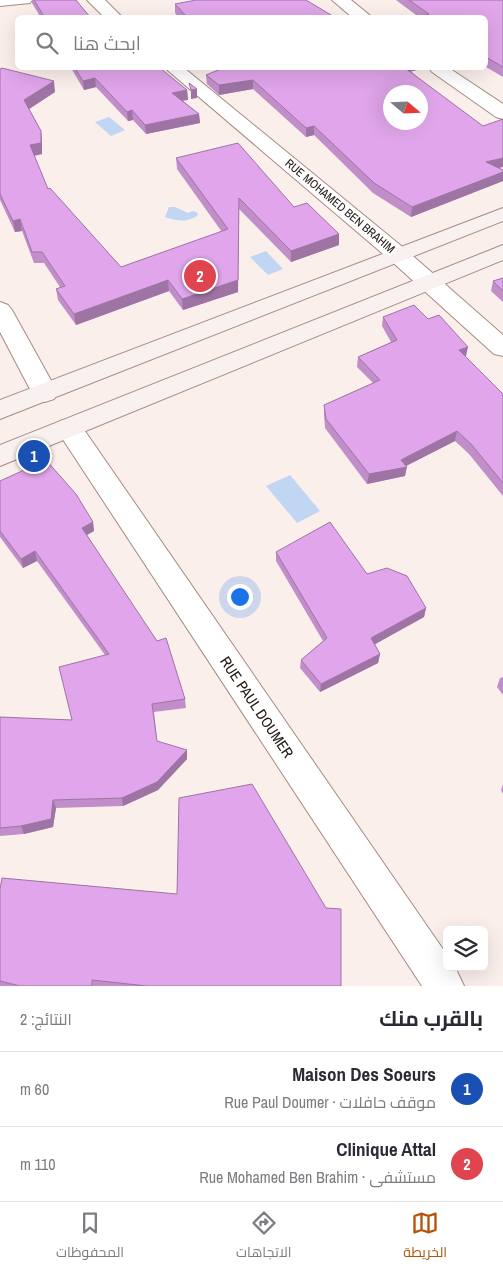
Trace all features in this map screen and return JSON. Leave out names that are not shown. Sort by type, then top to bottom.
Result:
[{"type":"street","points":[[0,1],[24,0]]},
{"type":"street","points":[[95,0],[112,15]]},
{"type":"street","points":[[340,0],[361,15]]},
{"type":"street","name":"RUE MOHAMED BEN BRAHIM","points":[[176,70],[430,282],[503,348]]},
{"type":"street","points":[[441,70],[503,113]]},
{"type":"street","points":[[0,410],[503,214]]},
{"type":"street","points":[[0,456],[503,252]]},
{"type":"street","points":[[0,310],[45,393]]},
{"type":"street","name":"RUE PAUL DOUMER","points":[[69,428],[444,986]]},
{"type":"water","points":[[109,117],[125,130],[111,136],[95,122]]},
{"type":"water","points":[[169,207],[175,207],[188,213],[193,211],[198,213],[197,216],[189,220],[173,220],[165,217]]},
{"type":"water","points":[[266,251],[283,269],[268,275],[250,257]]},
{"type":"water","points":[[290,475],[320,511],[297,523],[266,486]]},
{"type":"building","points":[[34,0],[76,0],[88,15],[43,15]]},
{"type":"building","points":[[196,0],[306,0],[331,15],[185,15],[175,4]]},
{"type":"building","points":[[409,0],[503,0],[503,67],[488,58],[488,15],[425,15],[429,14]]},
{"type":"building","points":[[0,69],[54,81],[24,100],[41,131],[41,143],[30,145],[48,189],[50,188],[121,267],[228,229],[176,158],[238,143],[294,207],[307,203],[339,234],[291,251],[239,198],[238,280],[182,299],[168,280],[74,314],[56,289],[65,286],[42,252],[32,252],[20,219],[13,221],[0,194]]},
{"type":"building","points":[[76,70],[162,70],[187,90],[172,93],[199,114],[145,125],[132,110],[127,112],[95,78],[83,81]]},
{"type":"building","points":[[218,70],[408,70],[428,85],[383,85],[383,130],[428,130],[428,85],[483,126],[503,119],[503,158],[486,162],[503,170],[503,172],[412,207],[374,183],[314,126],[306,128],[253,80],[219,85],[206,75]]},
{"type":"building","points":[[189,83],[197,89],[191,90]]},
{"type":"building","points":[[503,278],[503,291],[493,281]]},
{"type":"building","points":[[414,305],[428,319],[439,315],[468,347],[459,350],[503,394],[503,483],[471,444],[457,431],[401,460],[407,467],[369,474],[326,419],[324,405],[380,380],[358,357],[397,340],[383,317]]},
{"type":"building","points":[[46,460],[76,494],[93,522],[82,528],[157,641],[166,638],[185,699],[152,704],[157,741],[187,750],[157,782],[122,798],[53,800],[51,819],[21,826],[0,828],[0,717],[72,720],[59,667],[109,654],[35,551],[21,559],[0,531],[0,481]]},
{"type":"building","points":[[330,522],[367,574],[387,568],[407,576],[426,608],[371,638],[380,654],[321,684],[301,660],[327,638],[276,552]]},
{"type":"building","points":[[252,784],[326,908],[341,909],[341,986],[147,986],[92,980],[92,986],[20,986],[0,981],[0,889],[2,878],[177,894],[179,798]]},
{"type":"place","name":"Clinique Attal","points":[[200,276]]},
{"type":"place","name":"Maison Des Soeurs","points":[[34,456]]}]
